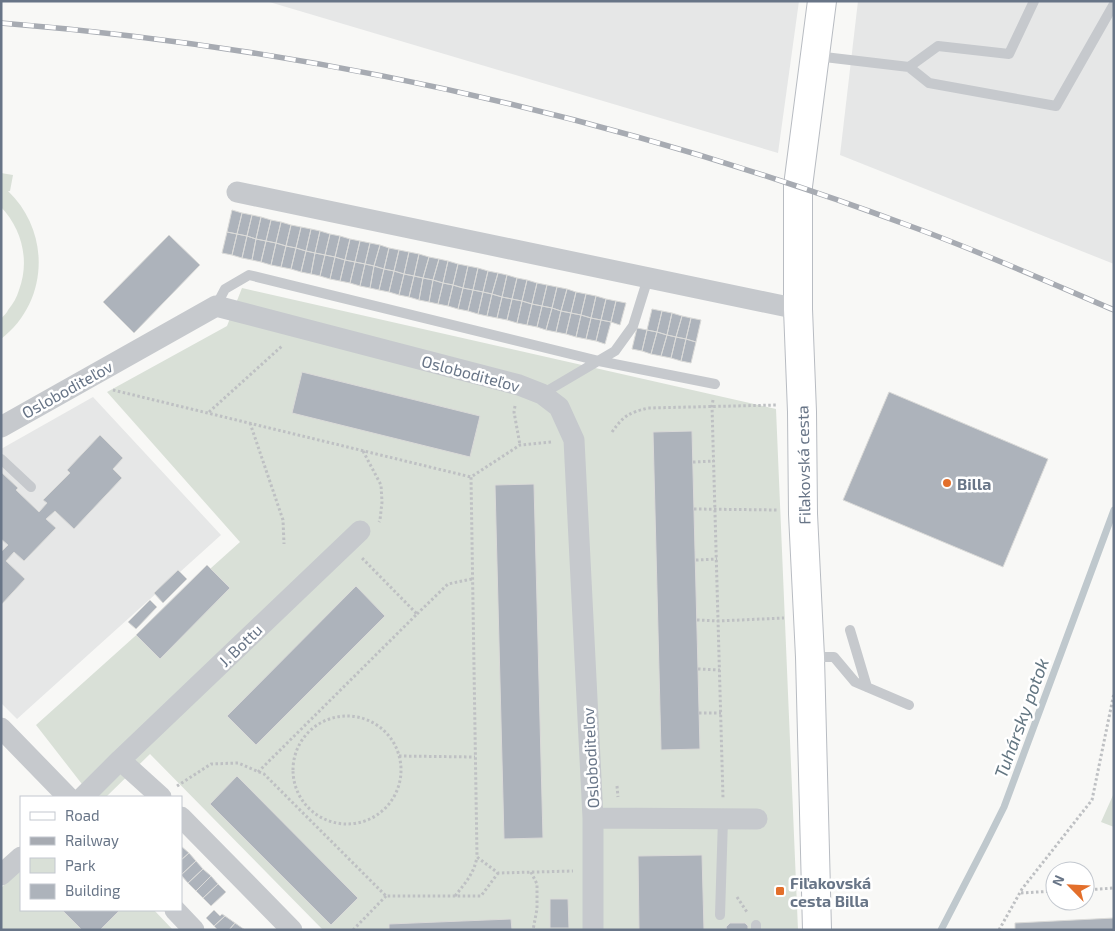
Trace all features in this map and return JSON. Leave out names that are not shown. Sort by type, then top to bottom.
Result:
[{"type":"street","name":"Fiľakovská cesta","points":[[817,930],[822,657],[804,514],[798,309],[798,186],[822,1]]},
{"type":"street","points":[[237,192],[798,309]]},
{"type":"street","name":"Osloboditeľov","points":[[1,426],[216,306],[519,385],[542,394],[559,407],[574,440],[593,818],[593,930]]},
{"type":"street","name":"J. Bottu","points":[[84,796],[368,528]]},
{"type":"street","points":[[1,728],[67,796]]},
{"type":"street","points":[[120,760],[160,796]]},
{"type":"street","name":"Osloboditeľov","points":[[593,818],[757,819]]},
{"type":"street","points":[[182,819],[292,930]]},
{"type":"street","points":[[1,876],[20,858]]},
{"type":"street","points":[[176,911],[194,930]]},
{"type":"lane","points":[[909,67],[938,46],[1009,54],[1034,1]]},
{"type":"lane","points":[[815,56],[909,67],[929,82],[1056,106],[1114,4]]},
{"type":"lane","points":[[216,306],[225,289],[249,276],[599,361],[715,384]]},
{"type":"lane","points":[[542,394],[615,351],[633,326],[648,278]]},
{"type":"lane","points":[[1,459],[31,487]]},
{"type":"lane","points":[[850,630],[870,688]]},
{"type":"lane","points":[[822,657],[855,682],[909,705]]},
{"type":"lane","points":[[720,915],[722,819]]},
{"type":"path","points":[[208,413],[288,341]]},
{"type":"path","points":[[80,382],[471,477],[520,445],[574,440]]},
{"type":"path","points":[[519,385],[514,412],[520,445]]},
{"type":"path","points":[[612,432],[620,420],[630,413],[648,408],[784,405]]},
{"type":"path","points":[[712,406],[723,784]]},
{"type":"path","points":[[250,423],[283,520],[284,544]]},
{"type":"path","points":[[362,450],[381,485],[380,520],[368,528]]},
{"type":"path","points":[[693,462],[714,461]]},
{"type":"path","points":[[454,896],[475,868],[477,857],[471,477]]},
{"type":"path","points":[[694,509],[787,510]]},
{"type":"path","points":[[361,558],[417,614]]},
{"type":"path","points":[[696,560],[717,559]]},
{"type":"path","points":[[258,772],[448,584],[472,579]]},
{"type":"path","points":[[697,620],[790,618]]},
{"type":"path","points":[[698,669],[720,670]]},
{"type":"path","points":[[999,930],[1020,893],[1092,800],[1114,693]]},
{"type":"path","points":[[700,713],[721,713]]},
{"type":"path","points":[[340,716],[365,718],[376,724],[394,742],[401,766],[397,791],[391,802],[372,818],[348,824],[335,823],[314,812],[304,802],[294,780],[295,754],[307,733],[317,724],[340,716]]},
{"type":"path","points":[[399,756],[475,757]]},
{"type":"path","points":[[160,796],[211,764],[238,763],[264,774],[386,896],[482,896],[498,873]]},
{"type":"path","points":[[308,818],[314,812]]},
{"type":"path","points":[[477,857],[498,873],[593,871]]},
{"type":"path","points":[[531,872],[537,884],[537,909],[533,930]]},
{"type":"path","points":[[1095,889],[1114,888]]},
{"type":"path","points":[[1020,893],[1045,892]]},
{"type":"path","points":[[353,930],[386,896]]},
{"type":"shaded area","points":[[266,1],[799,1],[778,153]]},
{"type":"shaded area","points":[[858,1],[1114,1],[1114,264],[840,155]]},
{"type":"shaded area","points":[[93,397],[221,535],[17,719],[1,703],[1,449]]},
{"type":"green space","points":[[1,173],[13,175],[10,191],[8,191],[22,208],[32,226],[39,266],[36,287],[28,306],[17,324],[1,339],[1,319],[17,295],[22,279],[24,257],[19,235],[1,207]]},
{"type":"green space","points":[[242,288],[776,409],[798,930],[323,930],[150,754],[107,796],[91,796],[36,725],[240,542],[107,392],[227,326]]},
{"type":"green space","points":[[1114,793],[1114,827],[1101,822]]},
{"type":"green space","points":[[20,869],[20,911],[155,911],[173,930],[1,930],[1,888]]},
{"type":"building","points":[[232,210],[242,213],[237,234],[227,232]]},
{"type":"building","points":[[242,213],[252,215],[247,236],[237,234]]},
{"type":"building","points":[[252,215],[261,217],[256,239],[247,236]]},
{"type":"building","points":[[261,217],[271,220],[266,241],[256,239]]},
{"type":"building","points":[[271,220],[281,222],[276,243],[266,241]]},
{"type":"building","points":[[281,222],[291,225],[286,246],[276,243]]},
{"type":"building","points":[[291,225],[301,227],[296,248],[286,246]]},
{"type":"building","points":[[301,227],[311,229],[306,251],[296,248]]},
{"type":"building","points":[[311,229],[320,231],[315,253],[306,251]]},
{"type":"building","points":[[320,231],[330,234],[325,255],[315,253]]},
{"type":"building","points":[[227,232],[237,234],[232,255],[222,253]]},
{"type":"building","points":[[237,234],[247,236],[242,258],[232,255]]},
{"type":"building","points":[[330,234],[340,236],[335,257],[325,255]]},
{"type":"building","points":[[169,235],[200,265],[134,333],[103,302]]},
{"type":"building","points":[[247,236],[256,239],[252,260],[242,258]]},
{"type":"building","points":[[340,236],[350,239],[345,260],[335,257]]},
{"type":"building","points":[[256,239],[266,241],[261,262],[252,260]]},
{"type":"building","points":[[350,239],[360,241],[355,262],[345,260]]},
{"type":"building","points":[[266,241],[276,243],[271,265],[261,262]]},
{"type":"building","points":[[360,241],[370,243],[365,264],[355,262]]},
{"type":"building","points":[[276,243],[286,246],[281,267],[271,265]]},
{"type":"building","points":[[370,243],[380,245],[374,266],[365,264]]},
{"type":"building","points":[[380,245],[389,248],[384,269],[374,266]]},
{"type":"building","points":[[286,246],[296,248],[291,269],[281,267]]},
{"type":"building","points":[[296,248],[306,251],[301,272],[291,269]]},
{"type":"building","points":[[389,248],[399,250],[394,271],[384,269]]},
{"type":"building","points":[[399,250],[409,252],[404,274],[394,271]]},
{"type":"building","points":[[306,251],[315,253],[311,274],[301,272]]},
{"type":"building","points":[[409,252],[419,254],[414,276],[404,274]]},
{"type":"building","points":[[315,253],[325,255],[320,276],[311,274]]},
{"type":"building","points":[[419,254],[429,257],[423,278],[414,276]]},
{"type":"building","points":[[325,255],[335,257],[330,279],[320,276]]},
{"type":"building","points":[[335,257],[345,260],[340,281],[330,279]]},
{"type":"building","points":[[429,257],[439,259],[433,280],[423,278]]},
{"type":"building","points":[[439,259],[448,261],[443,283],[433,280]]},
{"type":"building","points":[[345,260],[355,262],[350,283],[340,281]]},
{"type":"building","points":[[448,261],[458,264],[453,285],[443,283]]},
{"type":"building","points":[[355,262],[365,264],[360,286],[350,283]]},
{"type":"building","points":[[365,264],[374,266],[370,288],[360,286]]},
{"type":"building","points":[[458,264],[468,266],[463,288],[453,285]]},
{"type":"building","points":[[374,266],[384,269],[379,290],[370,288]]},
{"type":"building","points":[[468,266],[478,268],[473,290],[463,288]]},
{"type":"building","points":[[478,268],[488,271],[483,292],[473,290]]},
{"type":"building","points":[[384,269],[394,271],[389,292],[379,290]]},
{"type":"building","points":[[394,271],[404,274],[399,295],[389,292]]},
{"type":"building","points":[[488,271],[498,273],[492,294],[483,292]]},
{"type":"building","points":[[498,273],[507,275],[502,297],[492,294]]},
{"type":"building","points":[[404,274],[414,276],[409,297],[399,295]]},
{"type":"building","points":[[507,275],[517,278],[512,299],[502,297]]},
{"type":"building","points":[[414,276],[423,278],[419,300],[409,297]]},
{"type":"building","points":[[423,278],[433,280],[429,302],[419,300]]},
{"type":"building","points":[[517,278],[527,280],[522,301],[512,299]]},
{"type":"building","points":[[433,280],[443,283],[438,304],[429,302]]},
{"type":"building","points":[[527,280],[537,283],[532,304],[522,301]]},
{"type":"building","points":[[443,283],[453,285],[448,306],[438,304]]},
{"type":"building","points":[[537,283],[547,285],[542,306],[532,304]]},
{"type":"building","points":[[453,285],[463,288],[458,309],[448,306]]},
{"type":"building","points":[[547,285],[557,287],[552,308],[542,306]]},
{"type":"building","points":[[557,287],[567,289],[561,311],[552,308]]},
{"type":"building","points":[[463,288],[473,290],[468,311],[458,309]]},
{"type":"building","points":[[567,289],[576,292],[571,313],[561,311]]},
{"type":"building","points":[[473,290],[483,292],[478,314],[468,311]]},
{"type":"building","points":[[483,292],[492,294],[487,316],[478,314]]},
{"type":"building","points":[[576,292],[586,294],[581,315],[571,313]]},
{"type":"building","points":[[492,294],[502,297],[497,318],[487,316]]},
{"type":"building","points":[[586,294],[596,296],[591,318],[581,315]]},
{"type":"building","points":[[596,296],[606,299],[601,320],[591,318]]},
{"type":"building","points":[[502,297],[512,299],[507,320],[497,318]]},
{"type":"building","points":[[512,299],[522,301],[517,323],[507,320]]},
{"type":"building","points":[[606,299],[616,301],[611,322],[601,320]]},
{"type":"building","points":[[522,301],[532,304],[527,325],[517,323]]},
{"type":"building","points":[[616,301],[626,303],[620,325],[611,322]]},
{"type":"building","points":[[532,304],[542,306],[537,327],[527,325]]},
{"type":"building","points":[[542,306],[552,308],[546,330],[537,327]]},
{"type":"building","points":[[552,308],[561,311],[556,332],[546,330]]},
{"type":"building","points":[[652,309],[662,311],[657,332],[647,330]]},
{"type":"building","points":[[561,311],[571,313],[566,334],[556,332]]},
{"type":"building","points":[[662,311],[672,313],[667,335],[657,332]]},
{"type":"building","points":[[571,313],[581,315],[576,337],[566,334]]},
{"type":"building","points":[[672,313],[682,316],[676,337],[667,335]]},
{"type":"building","points":[[581,315],[591,318],[586,339],[576,337]]},
{"type":"building","points":[[682,316],[691,318],[686,339],[676,337]]},
{"type":"building","points":[[591,318],[601,320],[596,341],[586,339]]},
{"type":"building","points":[[691,318],[701,320],[696,342],[686,339]]},
{"type":"building","points":[[601,320],[611,322],[605,344],[596,341]]},
{"type":"building","points":[[637,328],[647,330],[642,351],[632,349]]},
{"type":"building","points":[[647,330],[657,332],[651,354],[642,351]]},
{"type":"building","points":[[657,332],[667,335],[661,356],[651,354]]},
{"type":"building","points":[[667,335],[676,337],[671,358],[661,356]]},
{"type":"building","points":[[676,337],[686,339],[681,361],[671,358]]},
{"type":"building","points":[[686,339],[696,342],[691,363],[681,361]]},
{"type":"building","points":[[302,372],[480,416],[470,457],[292,413]]},
{"type":"building","points":[[889,392],[1048,459],[1003,567],[843,500]]},
{"type":"building","points":[[692,431],[700,749],[661,750],[653,432]]},
{"type":"building","points":[[100,435],[123,458],[113,469],[122,478],[74,529],[55,511],[46,519],[56,528],[24,561],[14,552],[6,561],[25,579],[1,605],[1,552],[8,545],[1,539],[1,472],[18,488],[16,490],[39,512],[47,503],[43,500],[70,473],[67,470]]},
{"type":"building","points":[[534,484],[543,838],[504,839],[495,485]]},
{"type":"building","points":[[207,565],[230,588],[160,659],[136,635]]},
{"type":"building","points":[[178,570],[187,579],[163,603],[154,593]]},
{"type":"building","points":[[356,586],[385,616],[256,745],[227,716]]},
{"type":"building","points":[[150,600],[157,607],[136,629],[128,622]]},
{"type":"building","points":[[237,776],[358,898],[331,925],[210,804]]},
{"type":"building","points":[[182,847],[189,853],[182,859]]},
{"type":"building","points":[[189,853],[196,861],[182,874],[182,859]]},
{"type":"building","points":[[702,855],[704,930],[639,930],[638,856]]},
{"type":"building","points":[[196,861],[203,869],[188,883],[182,874]]},
{"type":"building","points":[[203,869],[211,876],[196,891],[188,883]]},
{"type":"building","points":[[211,876],[218,884],[203,898],[196,891]]},
{"type":"building","points":[[218,884],[226,892],[211,906],[203,898]]},
{"type":"building","points":[[550,899],[568,899],[569,928],[550,928]]},
{"type":"building","points":[[214,910],[220,916],[222,914],[225,916],[214,926],[206,918]]},
{"type":"building","points":[[63,911],[119,911],[100,930],[82,930]]},
{"type":"building","points":[[225,916],[235,923],[229,930],[218,930],[214,926]]},
{"type":"building","points":[[1114,918],[1114,930],[1015,930],[1015,923]]},
{"type":"building","points":[[511,919],[512,930],[389,930],[389,924]]},
{"type":"building","points":[[235,923],[245,930],[229,930]]},
{"type":"building","points":[[730,923],[745,923],[748,926],[748,930],[727,930],[726,927]]},
{"type":"waterway","name":"Tuhársky potok","points":[[941,930],[1004,807],[1114,510]]},
{"type":"railway","points":[[1,23],[118,34],[348,69],[463,93],[576,120],[800,187],[910,226],[1012,266],[1114,310]]},
{"type":"place","name":"Billa","points":[[947,483]]},
{"type":"place","name":"Fiľakovská cesta Billa","points":[[780,891]]}]
